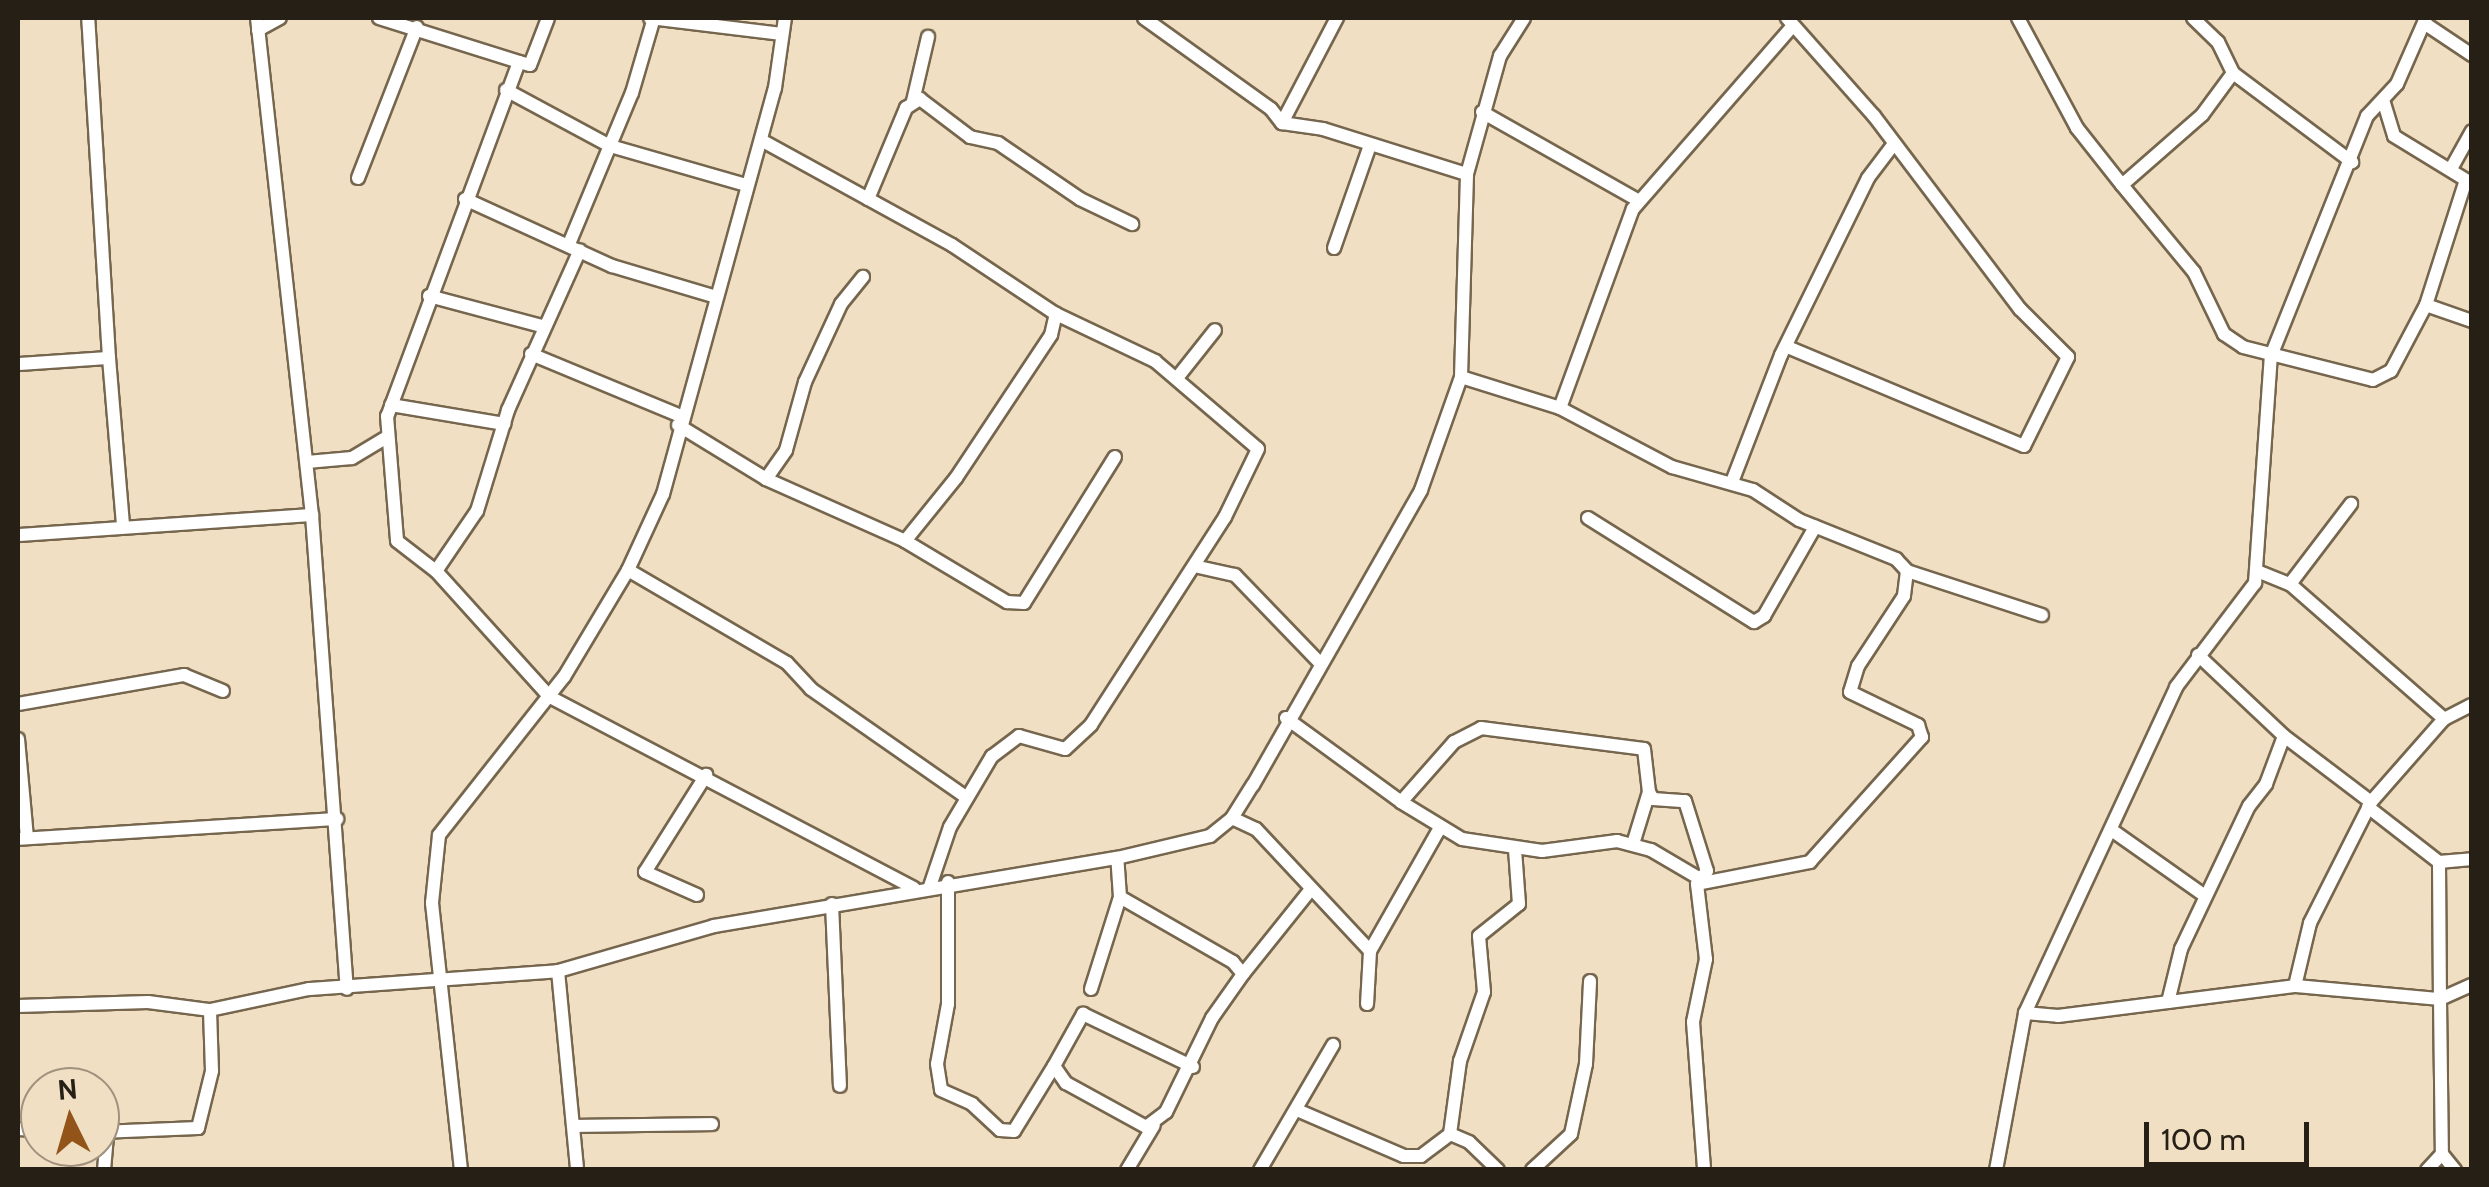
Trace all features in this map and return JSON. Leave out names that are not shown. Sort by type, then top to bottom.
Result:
[{"type":"street","points":[[88,18],[109,358],[124,523]]},
{"type":"street","points":[[280,18],[258,24],[312,514],[338,819],[347,989]]},
{"type":"street","points":[[379,18],[425,25],[530,64],[548,18]]},
{"type":"street","points":[[436,571],[466,535],[504,424],[574,247],[652,18],[782,34]]},
{"type":"street","points":[[461,1170],[445,982],[432,903],[439,835],[550,697],[628,570],[663,494],[761,140],[785,18]]},
{"type":"street","points":[[1282,123],[1336,18]]},
{"type":"street","points":[[18,1006],[148,1002],[210,1010],[309,989],[558,971],[653,939],[948,882],[1194,843],[1232,818],[1286,718],[1404,527],[1461,377],[1467,174],[1500,56],[1524,18]]},
{"type":"street","points":[[2018,18],[2077,128],[2194,272],[2224,334],[2271,356],[2380,379],[2402,358],[2426,304],[2468,182],[2452,168],[2394,136],[2384,104]]},
{"type":"street","points":[[2194,18],[2218,42],[2234,73],[2352,162]]},
{"type":"street","points":[[1153,20],[1282,123],[1467,174]]},
{"type":"street","points":[[1996,1170],[2025,1013],[2113,831],[2142,756],[2198,655],[2248,594],[2256,571],[2271,356],[2352,162],[2367,116],[2384,104],[2425,20],[2472,54]]},
{"type":"street","points":[[1560,408],[1638,201],[1790,22],[1893,145],[2020,309],[2067,354],[2027,444],[1787,346]]},
{"type":"street","points":[[358,178],[425,25]]},
{"type":"street","points":[[868,199],[913,101],[928,38]]},
{"type":"street","points":[[518,62],[390,405],[385,438],[396,541],[436,571],[550,697],[921,888]]},
{"type":"street","points":[[2122,185],[2202,115],[2234,73]]},
{"type":"street","points":[[506,90],[610,146],[746,185]]},
{"type":"street","points":[[913,101],[1132,224]]},
{"type":"street","points":[[1482,112],[1638,201]]},
{"type":"street","points":[[2452,168],[2472,131]]},
{"type":"street","points":[[761,140],[868,199],[1056,314],[1104,331],[1177,378],[1258,449],[1194,566],[1092,725],[1065,749],[1027,738],[1009,740],[967,798],[921,888]]},
{"type":"street","points":[[1334,248],[1370,145]]},
{"type":"street","points":[[1732,482],[1787,346],[1868,178],[1893,145]]},
{"type":"street","points":[[465,199],[612,266],[716,297]]},
{"type":"street","points":[[766,479],[786,450],[805,382],[840,304],[864,277]]},
{"type":"street","points":[[429,296],[542,326]]},
{"type":"street","points":[[2426,304],[2472,321]]},
{"type":"street","points":[[905,541],[956,478],[1050,334],[1056,314]]},
{"type":"street","points":[[1177,378],[1216,330]]},
{"type":"street","points":[[531,354],[681,421],[766,479],[905,541],[1007,602],[1024,603],[1115,457]]},
{"type":"street","points":[[18,364],[109,358]]},
{"type":"street","points":[[1461,377],[1560,408],[1672,467],[1732,482],[1815,527],[1896,559],[1907,571],[2042,616]]},
{"type":"street","points":[[390,405],[504,424]]},
{"type":"street","points":[[307,462],[352,458],[385,438]]},
{"type":"street","points":[[2290,584],[2351,504]]},
{"type":"street","points":[[18,535],[124,523],[312,514]]},
{"type":"street","points":[[1588,518],[1754,622],[1764,616],[1815,527]]},
{"type":"street","points":[[1194,566],[1235,575],[1320,663]]},
{"type":"street","points":[[628,570],[787,663],[811,688],[967,798]]},
{"type":"street","points":[[1286,718],[1440,828],[1515,850],[1633,844],[1699,882],[1810,862],[1922,737],[1918,725],[1850,692],[1858,666],[1904,596],[1907,571]]},
{"type":"street","points":[[2256,571],[2290,584],[2444,719]]},
{"type":"street","points":[[2198,655],[2284,736],[2438,862],[2472,859]]},
{"type":"street","points":[[18,704],[184,675],[223,691]]},
{"type":"street","points":[[2296,986],[2310,923],[2369,804],[2444,719],[2472,705]]},
{"type":"street","points":[[1401,802],[1454,742],[1490,726],[1644,749],[1649,792],[1633,844]]},
{"type":"street","points":[[2168,1002],[2180,949],[2266,784],[2284,736]]},
{"type":"street","points":[[18,739],[22,838],[338,819]]},
{"type":"street","points":[[697,895],[645,872],[706,775]]},
{"type":"street","points":[[1649,792],[1654,798],[1685,801],[1707,871],[1699,882],[1706,959],[1692,1022],[1704,1170]]},
{"type":"street","points":[[1232,818],[1256,829],[1370,951]]},
{"type":"street","points":[[1367,1004],[1370,951],[1440,828]]},
{"type":"street","points":[[2113,831],[2205,896]]},
{"type":"street","points":[[1297,1110],[1404,1156],[1421,1156],[1450,1134],[1460,1062],[1484,992],[1479,936],[1519,904],[1515,850]]},
{"type":"street","points":[[1091,989],[1120,897],[1117,858]]},
{"type":"street","points":[[2438,862],[2442,1154],[2455,1170]]},
{"type":"street","points":[[948,882],[941,1090],[972,1104],[1000,1130],[1014,1131],[1083,1014],[1193,1067]]},
{"type":"street","points":[[1127,1170],[1193,1067],[1212,1018],[1311,889]]},
{"type":"street","points":[[1120,897],[1233,962],[1243,974]]},
{"type":"street","points":[[832,904],[840,1086]]},
{"type":"street","points":[[558,971],[577,1126],[578,1170]]},
{"type":"street","points":[[1532,1170],[1570,1134],[1586,1064],[1590,981]]},
{"type":"street","points":[[2025,1013],[2058,1016],[2296,986],[2440,999],[2472,986]]},
{"type":"street","points":[[120,1131],[198,1128],[212,1071],[210,1010]]},
{"type":"street","points":[[1260,1170],[1334,1045]]},
{"type":"street","points":[[1054,1066],[1066,1083],[1135,1125],[1154,1125]]},
{"type":"street","points":[[577,1126],[712,1124]]},
{"type":"street","points":[[1450,1134],[1469,1142],[1498,1170]]},
{"type":"street","points":[[2428,1170],[2442,1154]]}]
